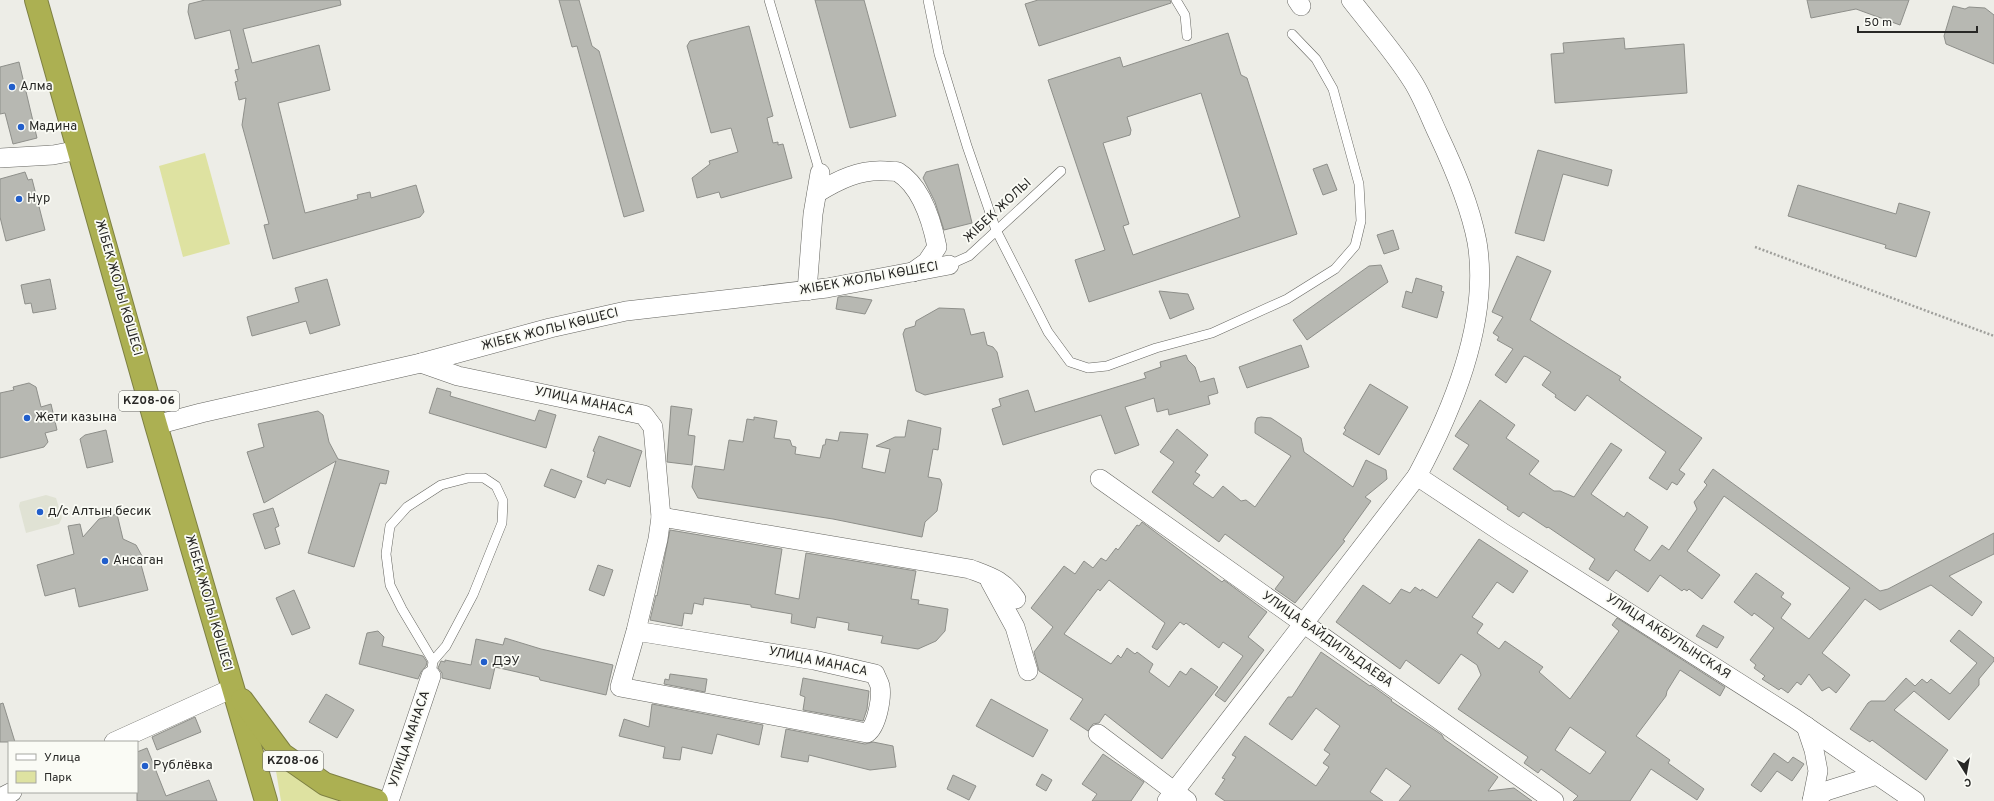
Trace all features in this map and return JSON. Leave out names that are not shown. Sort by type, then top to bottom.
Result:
[{"type":"highway","name":"ЖІБЕК ЖОЛЫ КӨШЕСІ","points":[[36,0],[156,425],[266,801]]},
{"type":"highway","name":"KZ08-06","points":[[233,688],[282,754],[325,784],[377,801]]},
{"type":"street","points":[[1098,734],[1176,798],[1303,623],[1418,476],[1436,442],[1462,375],[1477,317],[1479,267],[1477,243],[1472,221],[1450,158],[1413,82],[1351,0]]},
{"type":"street","points":[[0,158],[53,155],[79,150]]},
{"type":"street","points":[[817,193],[839,180],[872,170],[897,172],[917,190],[932,222],[937,247],[927,262],[913,272]]},
{"type":"street","points":[[807,291],[813,214],[820,173]]},
{"type":"street","name":"ЖІБЕК ЖОЛЫ КӨШЕСІ","points":[[156,425],[201,413],[421,363],[550,328],[626,311],[807,291],[949,265]]},
{"type":"street","name":"УЛИЦА МАНАСА","points":[[421,363],[458,376],[644,415],[653,427],[661,517],[658,539],[636,630],[620,687],[867,733],[872,730],[876,721],[880,686],[875,674],[814,660],[636,630]]},
{"type":"street","name":"УЛИЦА АКБУЛЫНСКАЯ","points":[[1418,476],[1503,533],[1652,626],[1806,726],[1915,801]]},
{"type":"street","name":"УЛИЦА БАЙДИЛЬДАЕВА","points":[[1100,479],[1554,801]]},
{"type":"street","points":[[661,517],[934,562],[970,570],[986,575],[1008,586],[1016,599]]},
{"type":"street","points":[[986,575],[1015,627],[1028,671]]},
{"type":"street","name":"УЛИЦА МАНАСА","points":[[389,801],[432,669]]},
{"type":"street","name":"ЖІБЕК ЖОЛЫ КӨШЕСІ","points":[[116,741],[233,688]]},
{"type":"street","points":[[1806,726],[1814,750],[1818,771],[1812,801],[1826,791],[1877,775]]},
{"type":"street","points":[[0,798],[10,793]]},
{"type":"lane","points":[[769,0],[820,173]]},
{"type":"lane","points":[[928,0],[939,54],[967,146],[996,230],[1048,332],[1070,362],[1088,368],[1107,366],[1156,348],[1212,333],[1287,298],[1335,269],[1355,246],[1361,221],[1359,184],[1333,89],[1316,59],[1292,34]]},
{"type":"lane","points":[[1176,0],[1185,15],[1187,36]]},
{"type":"lane","name":"ЖІБЕК ЖОЛЫ","points":[[949,265],[969,256],[1061,171]]},
{"type":"lane","points":[[468,478],[484,478],[496,486],[503,501],[502,523],[473,595],[432,669],[390,585],[386,554],[390,526],[407,507],[441,485],[468,478]]},
{"type":"path","points":[[1755,246],[1994,336]]},
{"type":"shaded area","name":"д/с Алтын бесик","points":[[46,495],[56,498],[62,518],[59,524],[26,533],[19,506],[20,502]]},
{"type":"green space","points":[[205,153],[230,244],[183,257],[159,166]]},
{"type":"green space","points":[[274,759],[338,801],[281,801]]},
{"type":"building","points":[[205,0],[340,0],[341,5],[243,29],[252,63],[319,45],[330,90],[278,103],[305,213],[358,199],[357,195],[370,192],[371,198],[416,185],[424,212],[420,217],[273,259],[264,225],[269,224],[242,125],[246,98],[239,100],[235,82],[238,81],[235,70],[239,69],[230,30],[195,39],[188,12],[189,4]]},
{"type":"building","points":[[559,0],[579,0],[592,46],[599,51],[644,211],[624,217],[577,46],[572,47]]},
{"type":"building","points":[[815,0],[864,0],[896,116],[850,128]]},
{"type":"building","points":[[1038,0],[1170,0],[1171,3],[1039,46],[1025,4]]},
{"type":"building","points":[[1807,0],[1909,0],[1900,25],[1856,9],[1811,18]]},
{"type":"building","points":[[1953,6],[1965,9],[1969,7],[1985,8],[1994,15],[1994,64],[1946,44],[1944,36]]},
{"type":"building","points":[[749,26],[773,116],[767,118],[773,143],[778,142],[778,145],[783,144],[792,178],[721,198],[719,192],[697,198],[692,178],[710,164],[709,161],[738,152],[731,128],[711,133],[687,46],[690,41]]},
{"type":"building","points":[[1228,33],[1241,75],[1247,78],[1297,234],[1089,302],[1075,260],[1105,250],[1048,80],[1120,57],[1123,67]],"holes":[[[1201,93],[1240,217],[1133,255],[1123,226],[1129,224],[1103,143],[1130,135],[1131,130],[1127,117]]]},
{"type":"building","points":[[1624,38],[1625,49],[1684,44],[1687,93],[1555,103],[1551,54],[1564,53],[1563,43]]},
{"type":"building","points":[[19,62],[37,138],[13,144],[5,113],[0,114],[0,67]]},
{"type":"building","points":[[1538,150],[1612,170],[1608,186],[1563,174],[1544,241],[1515,233]]},
{"type":"building","points":[[958,164],[972,223],[944,230],[935,202],[923,178],[926,172]]},
{"type":"building","points":[[1327,164],[1337,190],[1323,195],[1313,169]]},
{"type":"building","name":"Нур","points":[[25,172],[28,180],[32,179],[45,230],[6,241],[0,217],[0,179]]},
{"type":"building","points":[[1798,185],[1896,214],[1899,203],[1930,212],[1916,257],[1885,248],[1886,245],[1788,216]]},
{"type":"building","points":[[1393,230],[1399,249],[1384,254],[1377,235]]},
{"type":"building","points":[[1517,256],[1551,271],[1530,320],[1621,377],[1619,380],[1702,438],[1679,470],[1685,474],[1677,485],[1672,482],[1667,490],[1649,478],[1666,452],[1587,395],[1575,411],[1555,397],[1556,395],[1542,385],[1551,372],[1527,357],[1524,356],[1506,383],[1495,375],[1513,349],[1497,340],[1499,337],[1493,333],[1503,317],[1492,312]]},
{"type":"building","points":[[1381,265],[1388,282],[1307,340],[1293,320],[1369,266]]},
{"type":"building","points":[[1416,278],[1442,286],[1441,291],[1444,292],[1437,318],[1402,307],[1406,291],[1412,293]]},
{"type":"building","points":[[50,279],[56,309],[33,313],[31,303],[25,304],[21,285]]},
{"type":"building","points":[[327,279],[340,325],[310,334],[306,321],[252,336],[247,317],[299,302],[295,288]]},
{"type":"building","points":[[1159,291],[1188,294],[1194,309],[1170,319]]},
{"type":"building","points":[[846,296],[872,300],[865,314],[836,309],[838,297]]},
{"type":"building","points":[[939,308],[964,309],[971,335],[984,332],[987,345],[993,347],[997,352],[1003,377],[925,395],[916,391],[903,334],[905,329],[915,326],[916,321]]},
{"type":"building","points":[[1301,345],[1309,367],[1247,388],[1239,367]]},
{"type":"building","points":[[1186,355],[1188,360],[1195,367],[1200,382],[1214,378],[1218,393],[1208,396],[1210,404],[1169,415],[1168,409],[1157,412],[1154,398],[1125,407],[1139,445],[1115,454],[1101,415],[1003,445],[992,409],[1001,406],[999,399],[1028,390],[1035,412],[1146,378],[1144,373],[1161,367],[1160,362]]},
{"type":"building","name":"Жети казына","points":[[29,383],[36,387],[41,407],[51,404],[57,430],[45,433],[48,442],[44,447],[0,458],[0,393],[14,390],[13,387]]},
{"type":"building","points":[[1370,384],[1408,407],[1379,455],[1343,434],[1346,430],[1344,428]]},
{"type":"building","points":[[437,388],[451,392],[450,396],[535,421],[539,410],[556,415],[546,448],[429,413]]},
{"type":"building","points":[[1480,400],[1515,425],[1506,438],[1539,461],[1529,474],[1554,491],[1560,491],[1574,497],[1611,443],[1622,450],[1591,494],[1624,517],[1627,512],[1648,527],[1634,550],[1650,561],[1662,545],[1669,550],[1697,509],[1694,502],[1707,485],[1704,482],[1713,469],[1880,591],[1888,589],[1994,533],[1994,554],[1949,576],[1982,602],[1972,616],[1931,585],[1880,610],[1865,599],[1822,653],[1850,675],[1836,693],[1829,687],[1822,691],[1809,674],[1801,685],[1797,682],[1788,693],[1781,688],[1779,690],[1762,679],[1765,676],[1754,668],[1756,665],[1750,660],[1774,628],[1754,613],[1752,616],[1734,602],[1756,573],[1784,593],[1781,597],[1791,604],[1781,618],[1809,639],[1850,588],[1724,496],[1687,551],[1720,575],[1702,599],[1689,589],[1687,591],[1684,589],[1682,591],[1660,575],[1648,592],[1616,570],[1608,581],[1589,569],[1595,559],[1523,512],[1519,517],[1507,509],[1508,507],[1453,469],[1469,445],[1455,436]]},
{"type":"building","points":[[671,406],[692,409],[688,435],[695,436],[692,465],[667,462]]},
{"type":"building","points":[[318,411],[323,415],[329,442],[338,459],[389,471],[386,484],[380,483],[354,567],[308,553],[336,461],[264,503],[247,452],[264,447],[258,424]]},
{"type":"building","points":[[754,417],[777,421],[774,438],[790,440],[792,446],[796,447],[795,454],[820,458],[826,439],[838,441],[840,432],[868,434],[862,468],[885,473],[890,449],[876,446],[895,437],[905,437],[908,420],[941,428],[938,450],[933,449],[928,477],[940,479],[942,484],[937,511],[925,522],[922,537],[833,519],[698,498],[692,487],[695,466],[724,470],[729,440],[743,442],[747,419],[754,420]]},
{"type":"building","points":[[1257,418],[1271,418],[1301,438],[1304,452],[1353,487],[1366,460],[1386,470],[1387,479],[1365,497],[1371,501],[1343,540],[1345,541],[1295,603],[1275,589],[1284,577],[1225,534],[1219,542],[1152,492],[1174,462],[1160,452],[1177,429],[1208,455],[1195,472],[1200,475],[1193,484],[1213,498],[1223,486],[1241,501],[1246,500],[1255,507],[1291,456],[1255,433],[1255,423]]},
{"type":"building","points":[[106,430],[113,462],[87,468],[80,439],[85,435]]},
{"type":"building","points":[[599,436],[642,451],[630,487],[607,479],[605,484],[587,477],[595,452],[593,451]]},
{"type":"building","points":[[551,469],[582,481],[575,498],[544,486]]},
{"type":"building","points":[[273,508],[279,526],[275,528],[280,544],[265,549],[253,514]]},
{"type":"building","points":[[117,514],[123,539],[136,545],[142,556],[140,561],[148,590],[79,607],[75,588],[45,596],[37,565],[74,554],[68,526],[80,524],[83,537],[99,519]]},
{"type":"building","points":[[1142,522],[1222,582],[1224,580],[1267,612],[1248,637],[1264,650],[1225,702],[1215,695],[1243,656],[1223,642],[1219,648],[1186,623],[1184,625],[1180,622],[1157,650],[1152,647],[1165,623],[1109,580],[1100,591],[1098,589],[1064,634],[1111,664],[1118,655],[1121,658],[1127,648],[1135,654],[1137,652],[1153,664],[1149,672],[1169,687],[1180,671],[1186,675],[1191,668],[1218,687],[1162,759],[1105,714],[1099,723],[1093,724],[1088,731],[1070,719],[1083,699],[1039,671],[1034,652],[1053,627],[1031,608],[1064,566],[1075,574],[1084,561],[1093,568],[1101,558],[1106,561],[1116,548],[1118,550],[1137,525],[1139,526]]},
{"type":"building","points":[[670,530],[782,549],[775,594],[799,599],[806,553],[916,571],[911,599],[919,600],[918,604],[948,609],[945,631],[936,641],[918,649],[881,643],[883,636],[848,630],[849,623],[817,617],[815,628],[791,623],[792,614],[751,607],[751,605],[704,598],[703,605],[694,603],[692,614],[684,613],[682,626],[650,620],[656,595],[657,596]]},
{"type":"building","points":[[1479,539],[1528,571],[1513,593],[1497,582],[1472,617],[1483,624],[1477,633],[1499,649],[1505,641],[1543,667],[1539,672],[1570,699],[1619,631],[1612,625],[1617,618],[1725,687],[1720,696],[1680,670],[1667,691],[1666,696],[1636,736],[1670,760],[1668,763],[1704,789],[1697,800],[1651,769],[1630,801],[1573,801],[1578,796],[1541,769],[1538,773],[1524,763],[1528,757],[1458,709],[1481,675],[1477,665],[1461,654],[1439,684],[1406,660],[1400,669],[1336,622],[1363,585],[1390,604],[1401,589],[1410,593],[1415,587],[1421,591],[1422,589],[1437,598]],"holes":[[[1570,727],[1606,752],[1590,774],[1555,750]]]},
{"type":"building","points":[[598,565],[613,570],[604,596],[589,590]]},
{"type":"building","points":[[294,590],[310,628],[292,635],[276,598]]},
{"type":"building","points":[[1703,625],[1724,637],[1717,648],[1696,636]]},
{"type":"building","points":[[1959,630],[1994,658],[1994,661],[1979,679],[1979,685],[1949,720],[1914,691],[1894,710],[1948,750],[1926,780],[1872,740],[1870,742],[1850,729],[1868,703],[1871,701],[1885,701],[1906,678],[1915,686],[1922,679],[1927,683],[1931,679],[1950,694],[1977,663],[1950,641]]},
{"type":"building","points":[[378,631],[384,637],[382,646],[423,656],[427,662],[418,679],[359,664],[367,633]]},
{"type":"building","points":[[505,638],[541,649],[613,665],[606,695],[540,680],[539,677],[495,667],[490,689],[442,678],[442,673],[438,668],[441,661],[445,662],[445,660],[471,665],[476,639],[503,645]]},
{"type":"building","points":[[1321,652],[1442,735],[1444,739],[1498,777],[1488,791],[1514,788],[1532,801],[1399,801],[1411,786],[1386,768],[1370,792],[1383,801],[1225,801],[1215,794],[1225,779],[1222,778],[1236,757],[1232,755],[1245,736],[1316,786],[1329,767],[1323,763],[1330,754],[1324,750],[1340,726],[1316,708],[1292,740],[1269,724],[1288,697],[1292,697]]},
{"type":"building","points":[[670,674],[707,679],[705,692],[664,684],[665,679],[669,680]]},
{"type":"building","points":[[803,678],[869,691],[867,709],[863,721],[803,710],[805,697],[800,695]]},
{"type":"building","points":[[326,694],[354,710],[337,738],[309,722]]},
{"type":"building","points":[[991,699],[1048,730],[1033,757],[976,726]]},
{"type":"building","points":[[3,703],[15,741],[0,742],[0,704]]},
{"type":"building","points":[[652,704],[763,725],[759,745],[717,734],[712,754],[682,747],[680,760],[663,758],[665,747],[619,736],[624,719],[649,727]]},
{"type":"building","points":[[195,717],[201,732],[157,750],[152,737]]},
{"type":"building","points":[[786,729],[865,744],[873,742],[893,746],[896,767],[870,770],[809,755],[808,762],[781,757]]},
{"type":"building","name":"Рублёвка","points":[[147,748],[166,796],[209,780],[217,801],[137,801],[138,752]]},
{"type":"building","points":[[1774,753],[1788,763],[1793,757],[1804,764],[1792,781],[1777,771],[1761,792],[1751,785]]},
{"type":"building","points":[[1103,754],[1144,782],[1131,801],[1092,801],[1097,794],[1082,784]]},
{"type":"building","points":[[1042,774],[1052,780],[1046,791],[1036,785]]},
{"type":"building","points":[[953,775],[976,786],[969,800],[947,789]]},
{"type":"place","name":"Алма","points":[[12,87]]},
{"type":"place","name":"Мадина","points":[[21,127]]},
{"type":"place","name":"Нур","points":[[19,199]]},
{"type":"place","name":"Жети казына","points":[[27,418]]},
{"type":"place","name":"д/с Алтын бесик","points":[[40,512]]},
{"type":"place","name":"Ансаган","points":[[105,561]]},
{"type":"place","name":"ДЭУ","points":[[484,662]]},
{"type":"place","name":"Рублёвка","points":[[145,766]]}]
